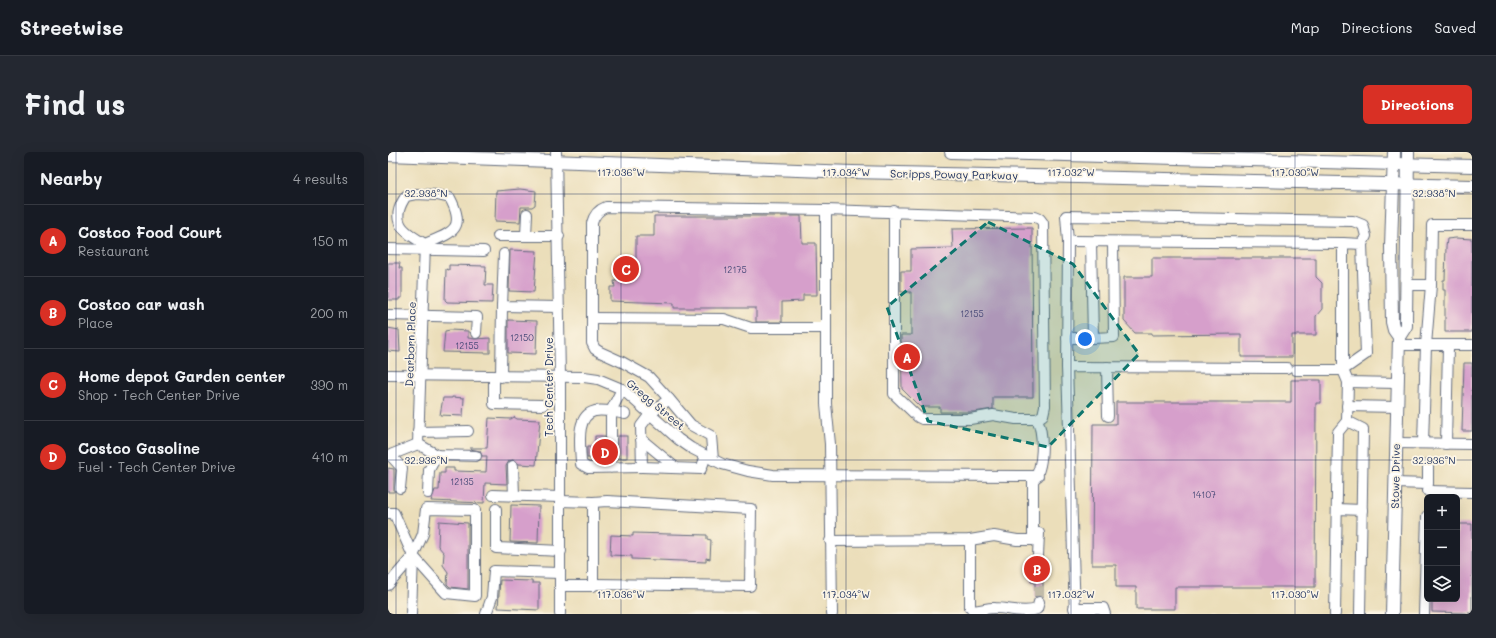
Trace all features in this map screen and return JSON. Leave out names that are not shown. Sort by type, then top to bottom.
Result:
[{"type":"main road","name":"Scripps Poway Parkway","points":[[951,152],[1408,158],[1472,166]]},
{"type":"main road","name":"Scripps Poway Parkway","points":[[388,155],[557,156],[852,172],[1472,186]]},
{"type":"main road","name":"Stowe Drive","points":[[1394,158],[1391,247],[1392,322],[1399,341]]},
{"type":"main road","name":"Stowe Drive","points":[[1392,614],[1399,341],[1406,326],[1408,158]]},
{"type":"street","name":"Tech Center Drive","points":[[557,156],[560,307],[560,614]]},
{"type":"street","points":[[416,194],[437,195],[450,198],[457,211],[457,223],[451,233],[425,247],[404,232],[398,221],[400,205],[406,196],[416,194]]},
{"type":"street","points":[[625,414],[611,411],[594,411],[584,417],[581,426],[581,464],[588,468],[642,467],[701,469],[709,458],[711,436],[691,425],[649,377],[636,368],[595,349],[592,343],[592,223],[594,216],[601,209],[606,207],[894,211],[1035,217],[1040,219],[1043,223],[1046,406],[1043,415],[1037,419],[1016,419],[993,415],[970,419],[919,418],[894,394],[894,211]]},
{"type":"street","points":[[826,210],[826,404],[830,444],[832,614]]},
{"type":"street","points":[[526,214],[526,236]]},
{"type":"street","points":[[1067,367],[1343,370],[1366,354],[1362,244],[1366,236],[1363,225],[1353,221],[1066,216],[1068,241],[1067,367],[1074,611],[1103,608],[1105,614]]},
{"type":"street","points":[[1423,443],[1426,345],[1431,285],[1432,225],[1472,225]]},
{"type":"street","points":[[498,236],[559,236]]},
{"type":"street","points":[[1068,241],[1362,244]]},
{"type":"street","points":[[1091,242],[1094,338]]},
{"type":"street","points":[[1067,338],[1114,337],[1113,242]]},
{"type":"street","points":[[1335,614],[1338,432],[1347,421],[1348,382],[1343,370],[1343,243]]},
{"type":"street","points":[[388,249],[425,247],[484,251]]},
{"type":"street","name":"Dearborn Place","points":[[418,444],[425,247]]},
{"type":"street","points":[[504,254],[498,377],[494,404],[543,405]]},
{"type":"street","points":[[1406,285],[1431,285]]},
{"type":"street","points":[[502,306],[560,307]]},
{"type":"street","points":[[388,315],[477,317],[476,333]]},
{"type":"street","points":[[592,318],[724,319],[751,328],[826,328]]},
{"type":"street","points":[[1399,341],[1426,345],[1472,345]]},
{"type":"street","points":[[1446,444],[1448,345]]},
{"type":"street","points":[[1107,367],[1108,416]]},
{"type":"street","name":"Gregg Street","points":[[388,375],[584,377],[598,379],[622,389],[678,439],[709,458],[759,473],[830,476],[1038,476]]},
{"type":"street","points":[[1348,382],[1397,383]]},
{"type":"street","points":[[611,468],[611,411],[622,389]]},
{"type":"street","points":[[642,467],[641,426],[650,414],[669,399]]},
{"type":"street","points":[[1347,406],[1397,407]]},
{"type":"street","points":[[1037,419],[1040,428],[1041,463],[1038,476],[1038,556]]},
{"type":"street","points":[[1347,421],[1363,429],[1360,614]]},
{"type":"street","points":[[418,432],[468,431]]},
{"type":"street","points":[[641,439],[676,468]]},
{"type":"street","points":[[1396,442],[1472,444]]},
{"type":"street","points":[[400,488],[402,468],[389,456],[418,444],[437,454],[476,456]]},
{"type":"street","points":[[428,493],[429,470],[437,454]]},
{"type":"street","points":[[1428,464],[1428,490]]},
{"type":"street","points":[[513,466],[514,496]]},
{"type":"street","points":[[1395,483],[1428,490],[1472,492]]},
{"type":"street","points":[[493,495],[592,502],[607,501],[751,508],[750,586],[592,584],[592,586],[560,586]]},
{"type":"street","points":[[592,502],[592,584]]},
{"type":"street","points":[[388,513],[394,513],[413,556],[446,594],[475,596],[475,510],[426,509],[423,534],[413,556],[388,585]]},
{"type":"street","points":[[496,509],[496,548],[561,550]]},
{"type":"street","points":[[1337,509],[1362,510]]},
{"type":"street","points":[[1424,614],[1427,530]]},
{"type":"street","points":[[830,541],[970,540],[994,536],[1017,540],[1037,539]]},
{"type":"street","points":[[970,540],[970,607],[972,610],[976,611],[994,608],[1023,611],[1037,609],[1039,602]]},
{"type":"street","points":[[411,614],[413,556]]},
{"type":"street","points":[[486,614],[492,597],[494,571],[560,573]]},
{"type":"highlighted area","points":[[988,222],[1073,264],[1139,354],[1048,447],[928,421],[887,307]]},
{"type":"building","points":[[520,189],[536,191],[535,205],[532,207],[521,207],[520,222],[495,221],[496,191]]},
{"type":"building","points":[[654,216],[801,216],[802,243],[816,243],[817,295],[803,295],[803,301],[782,302],[782,322],[756,322],[756,308],[674,308],[674,303],[610,301],[610,287],[615,287],[614,281],[617,281],[617,269],[636,269],[636,236],[654,236]]},
{"type":"building","points":[[1032,228],[1033,397],[993,397],[993,409],[974,412],[940,412],[940,407],[920,407],[902,389],[901,335],[911,335],[911,292],[901,292],[901,271],[911,271],[911,249],[953,248],[952,229]]},
{"type":"building","points":[[1447,239],[1472,239],[1472,332],[1445,332],[1445,290],[1443,290],[1443,280],[1445,280],[1446,247]]},
{"type":"building","points":[[510,250],[537,251],[534,292],[509,291]]},
{"type":"building","points":[[1152,258],[1316,258],[1316,277],[1322,283],[1322,309],[1316,316],[1316,335],[1292,335],[1292,357],[1241,357],[1241,334],[1152,335],[1152,333],[1135,333],[1124,321],[1124,277],[1152,277]]},
{"type":"building","points":[[388,263],[400,263],[399,268],[402,268],[402,298],[399,298],[399,300],[388,300]]},
{"type":"building","points":[[449,265],[486,266],[485,285],[493,285],[492,303],[447,302],[445,300],[446,269],[449,270]]},
{"type":"building","points":[[508,320],[537,321],[536,354],[508,353]]},
{"type":"building","points":[[388,328],[399,330],[400,352],[388,351]]},
{"type":"building","points":[[445,331],[468,331],[468,338],[490,338],[490,353],[443,352]]},
{"type":"building","points":[[1464,363],[1472,363],[1472,431],[1462,431]]},
{"type":"building","points":[[1291,380],[1321,380],[1321,403],[1316,403],[1315,587],[1175,587],[1175,609],[1136,609],[1136,587],[1116,587],[1116,565],[1092,565],[1093,424],[1116,424],[1116,402],[1291,402]]},
{"type":"building","points":[[443,398],[464,398],[463,416],[440,415]]},
{"type":"building","points":[[514,417],[517,419],[540,420],[536,465],[519,464],[513,460],[509,461],[506,466],[507,484],[485,483],[484,503],[431,501],[435,490],[439,490],[440,473],[445,473],[445,468],[454,468],[454,471],[486,472],[487,456],[482,456],[480,451],[470,448],[487,448],[489,418],[511,419]]},
{"type":"building","points":[[595,436],[604,436],[604,458],[587,458],[587,447],[595,447]]},
{"type":"building","points":[[618,436],[627,436],[627,458],[618,458]]},
{"type":"building","points":[[388,468],[394,469],[394,492],[388,492]]},
{"type":"building","points":[[511,505],[539,506],[538,543],[510,542]]},
{"type":"building","points":[[439,521],[468,523],[468,589],[450,587],[447,584],[448,572],[443,565],[444,553],[438,546]]},
{"type":"building","points":[[1460,524],[1472,524],[1472,613],[1432,612],[1432,602],[1460,602]]},
{"type":"building","points":[[633,533],[707,535],[707,539],[711,540],[710,559],[706,558],[706,562],[632,559],[632,556],[610,555],[611,535],[633,536]]},
{"type":"building","points":[[1032,556],[1035,562],[1043,560],[1043,597],[1035,597],[1035,582],[1031,582]]},
{"type":"building","points":[[500,580],[532,581],[532,583],[539,583],[539,610],[498,608]]},
{"type":"tunnel","points":[[1038,556],[1039,602]]},
{"type":"place","name":"Home depot Garden center","points":[[626,269]]},
{"type":"place","name":"Costco Food Court","points":[[907,357]]},
{"type":"place","name":"Costco Gasoline","points":[[605,452]]},
{"type":"place","name":"Costco car wash","points":[[1037,569]]}]
